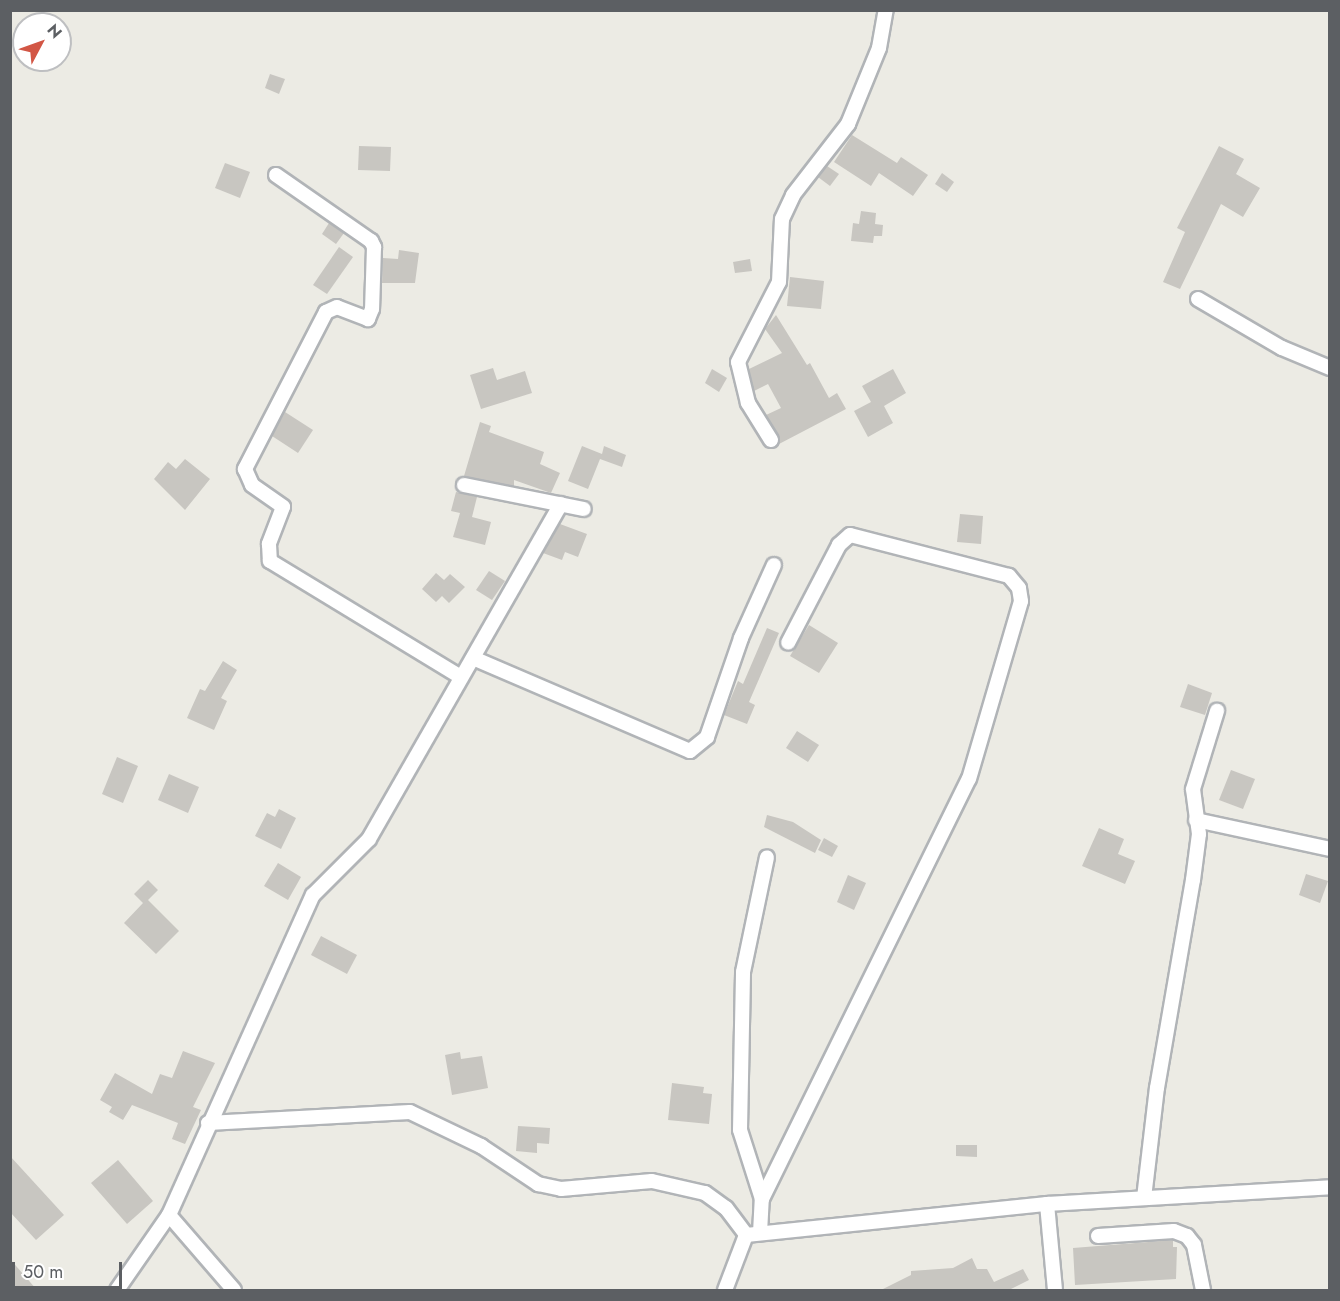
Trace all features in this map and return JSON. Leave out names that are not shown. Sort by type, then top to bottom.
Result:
[{"type":"street","points":[[771,440],[748,403],[738,362],[779,282],[782,219],[793,195],[848,124],[879,48],[886,10]]},
{"type":"street","points":[[276,175],[372,241],[374,247],[372,309],[368,319],[337,307],[326,312],[245,469],[252,485],[283,507],[269,543],[270,561],[461,677]]},
{"type":"street","points":[[1198,299],[1282,348],[1329,368]]},
{"type":"street","points":[[464,485],[584,509]]},
{"type":"street","points":[[117,1290],[169,1215],[208,1123],[313,895],[369,839],[561,504]]},
{"type":"street","points":[[762,1199],[969,779],[1021,601],[1019,588],[1009,576],[850,536],[839,545],[788,643]]},
{"type":"street","points":[[473,658],[690,752],[707,737],[741,638],[774,565]]},
{"type":"street","points":[[1144,1198],[1157,1088],[1199,834],[1193,789],[1217,711]]},
{"type":"street","points":[[1196,820],[1329,849]]},
{"type":"street","points":[[760,1233],[762,1199],[740,1131],[743,972],[767,857]]},
{"type":"street","points":[[208,1123],[410,1112],[481,1146],[538,1184],[561,1189],[652,1181],[705,1193],[726,1208],[746,1235]]},
{"type":"street","points":[[746,1235],[1047,1204],[1329,1187]]},
{"type":"street","points":[[1047,1204],[1055,1290]]},
{"type":"street","points":[[169,1215],[234,1290]]},
{"type":"street","points":[[1098,1236],[1174,1231],[1187,1236],[1194,1245],[1203,1290]]},
{"type":"street","points":[[725,1290],[746,1235]]},
{"type":"building","points":[[270,74],[285,79],[279,94],[265,88]]},
{"type":"building","points":[[852,135],[897,163],[901,157],[928,175],[913,196],[879,173],[871,186],[834,162]]},
{"type":"building","points":[[359,146],[391,147],[390,171],[358,170]]},
{"type":"building","points":[[1219,146],[1244,159],[1236,174],[1260,188],[1243,217],[1221,204],[1180,289],[1163,282],[1185,232],[1177,228]]},
{"type":"building","points":[[225,163],[250,172],[240,198],[215,188]]},
{"type":"building","points":[[827,166],[839,174],[830,186],[818,177]]},
{"type":"building","points":[[942,173],[954,182],[947,192],[935,184]]},
{"type":"building","points":[[861,211],[876,213],[875,224],[883,225],[882,236],[874,236],[873,243],[851,241],[853,223],[859,224]]},
{"type":"building","points":[[329,223],[344,233],[336,244],[322,234]]},
{"type":"building","points":[[339,247],[353,257],[327,294],[313,285]]},
{"type":"building","points":[[399,250],[419,253],[415,283],[382,283],[383,258],[398,259]]},
{"type":"building","points":[[750,259],[752,271],[735,273],[733,262]]},
{"type":"building","points":[[790,277],[824,281],[821,309],[787,306]]},
{"type":"building","points":[[776,315],[807,365],[810,363],[829,398],[837,393],[846,409],[779,444],[779,436],[766,415],[781,408],[768,384],[754,391],[749,369],[782,353],[765,329]]},
{"type":"building","points":[[493,368],[497,380],[525,371],[532,393],[481,409],[470,375]]},
{"type":"building","points":[[712,369],[727,378],[719,392],[705,383]]},
{"type":"building","points":[[893,369],[906,393],[884,406],[893,423],[868,437],[854,411],[871,402],[862,386]]},
{"type":"building","points":[[285,412],[313,430],[298,453],[272,436]]},
{"type":"building","points":[[480,422],[491,426],[489,432],[544,452],[540,464],[560,473],[551,493],[514,480],[514,486],[464,476]]},
{"type":"building","points":[[582,446],[602,454],[604,446],[626,455],[622,467],[600,459],[588,489],[568,481]]},
{"type":"building","points":[[185,459],[210,479],[185,510],[154,479],[168,462],[176,469]]},
{"type":"building","points":[[456,492],[477,497],[472,517],[491,522],[485,545],[453,537],[460,513],[451,511]]},
{"type":"building","points":[[960,514],[983,516],[981,544],[957,542]]},
{"type":"building","points":[[560,524],[587,534],[578,557],[565,552],[562,560],[543,553]]},
{"type":"building","points":[[489,571],[505,581],[492,600],[476,590]]},
{"type":"building","points":[[436,573],[444,580],[450,574],[465,587],[449,603],[442,596],[436,602],[422,589]]},
{"type":"building","points":[[809,625],[838,643],[819,673],[790,656]]},
{"type":"building","points":[[767,628],[779,633],[749,702],[755,705],[747,724],[724,715],[738,681],[743,684]]},
{"type":"building","points":[[223,661],[237,670],[221,698],[227,701],[214,730],[187,718],[200,689],[205,691]]},
{"type":"building","points":[[1188,684],[1212,693],[1205,715],[1180,707]]},
{"type":"building","points":[[797,731],[819,745],[808,762],[786,748]]},
{"type":"building","points":[[117,757],[138,766],[123,803],[102,794]]},
{"type":"building","points":[[1231,770],[1255,779],[1243,809],[1219,800]]},
{"type":"building","points":[[169,774],[199,787],[188,813],[158,800]]},
{"type":"building","points":[[279,809],[296,818],[281,849],[255,836],[267,813],[275,817]]},
{"type":"building","points":[[767,815],[793,822],[821,840],[815,853],[764,827]]},
{"type":"building","points":[[1099,828],[1124,839],[1118,854],[1135,861],[1125,884],[1082,866]]},
{"type":"building","points":[[824,838],[838,846],[832,857],[818,850]]},
{"type":"building","points":[[278,863],[301,877],[288,900],[264,886]]},
{"type":"building","points":[[1306,874],[1328,881],[1320,903],[1299,895]]},
{"type":"building","points":[[848,875],[866,883],[854,910],[837,902]]},
{"type":"building","points":[[148,880],[158,890],[148,900],[179,931],[156,954],[124,923],[143,903],[134,894]]},
{"type":"building","points":[[321,936],[357,955],[347,974],[311,955]]},
{"type":"building","points":[[183,1051],[215,1063],[193,1107],[201,1110],[185,1144],[172,1139],[178,1123],[132,1105],[123,1120],[109,1112],[112,1107],[100,1100],[115,1073],[152,1094],[160,1074],[172,1078]]},
{"type":"building","points":[[460,1052],[461,1059],[482,1056],[488,1088],[452,1095],[445,1055]]},
{"type":"building","points":[[672,1083],[704,1087],[703,1093],[712,1094],[709,1124],[668,1120]]},
{"type":"building","points":[[518,1126],[550,1128],[549,1144],[537,1143],[537,1153],[516,1151]]},
{"type":"building","points":[[956,1145],[977,1145],[977,1157],[956,1156]]},
{"type":"building","points":[[10,1156],[64,1215],[36,1240],[10,1212]]},
{"type":"building","points":[[118,1160],[153,1201],[127,1224],[91,1183]]},
{"type":"building","points":[[1173,1240],[1173,1247],[1177,1247],[1176,1279],[1075,1285],[1073,1248]]},
{"type":"building","points":[[972,1258],[977,1269],[987,1269],[994,1282],[1023,1269],[1029,1280],[1009,1290],[881,1290],[911,1275],[911,1271],[953,1268]]},
{"type":"building","points":[[10,1259],[37,1290],[10,1290]]}]
